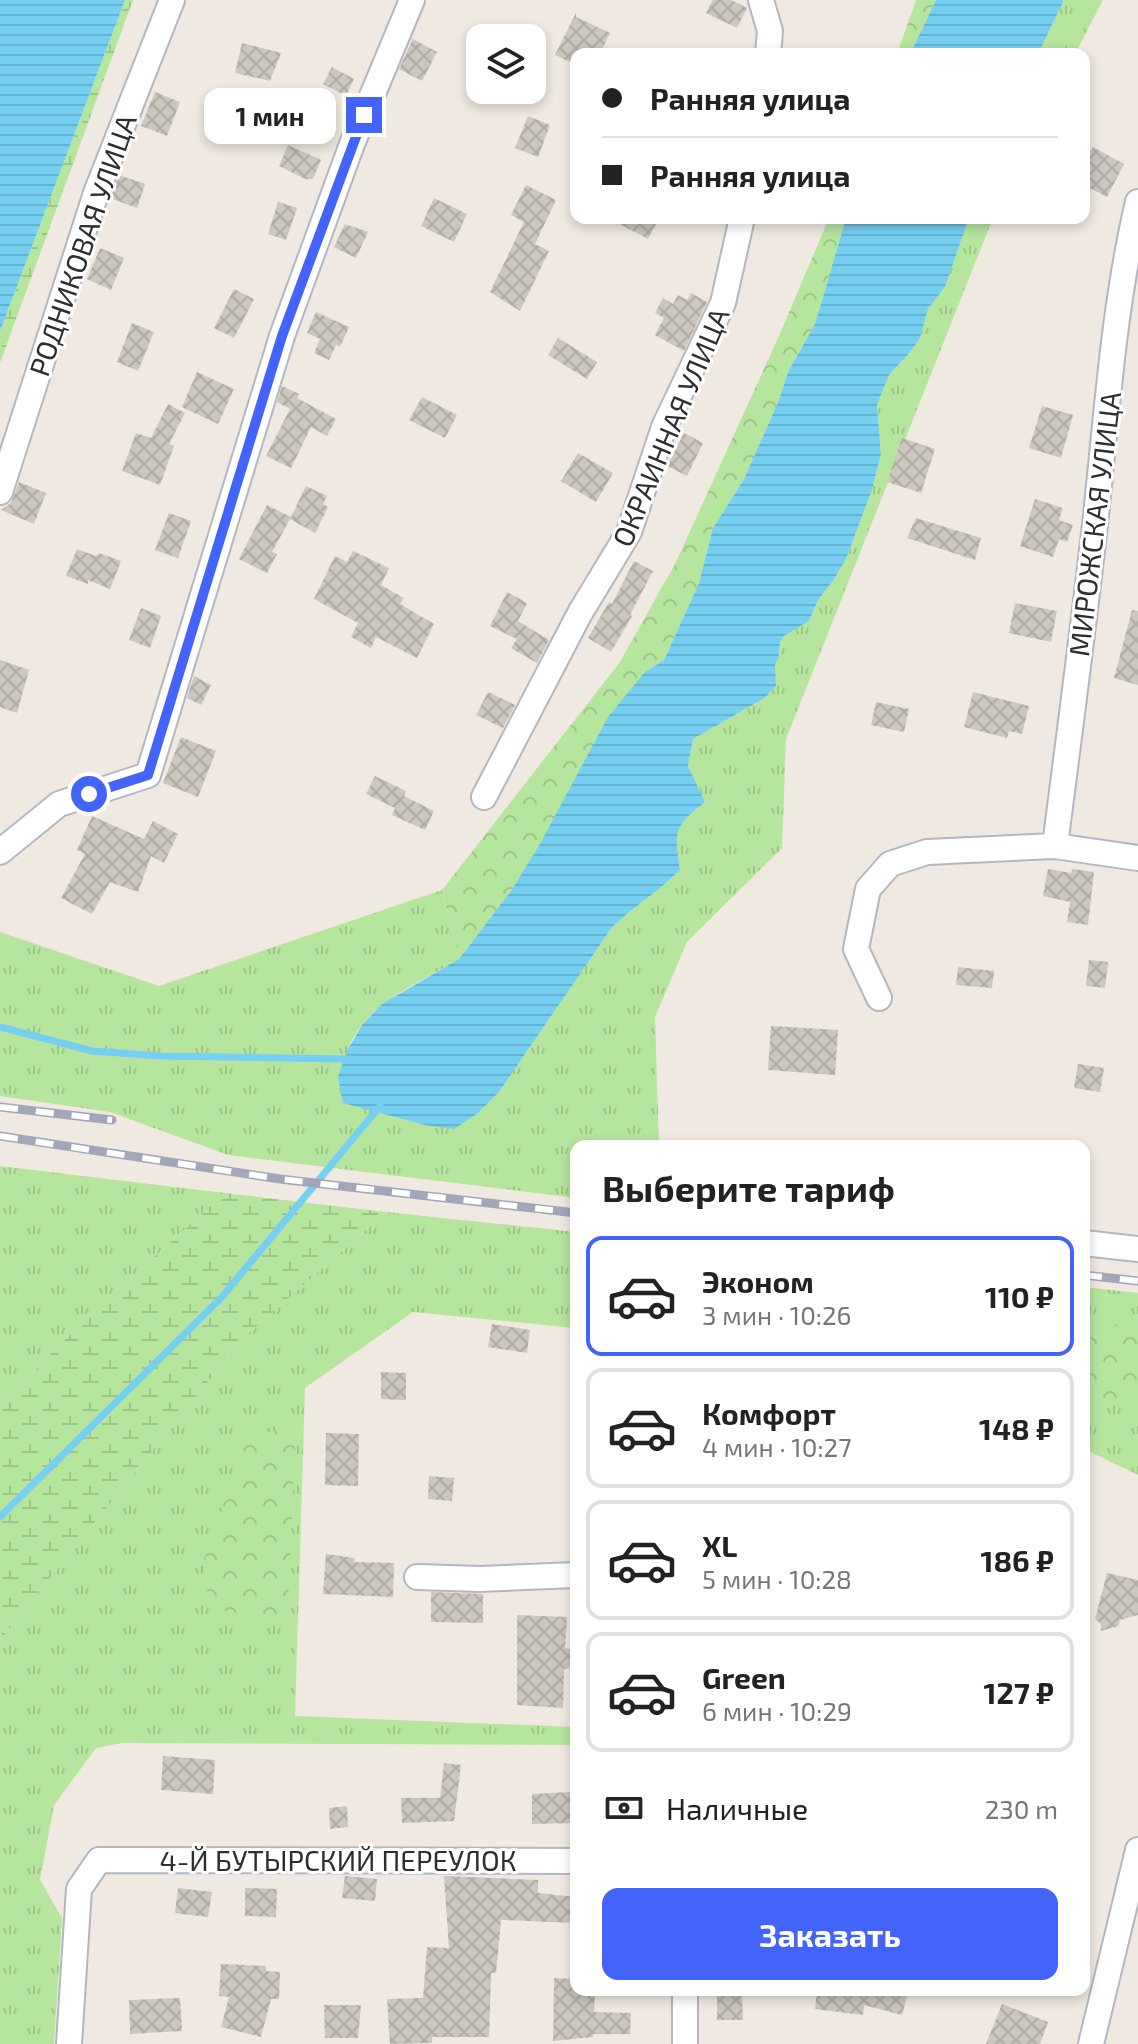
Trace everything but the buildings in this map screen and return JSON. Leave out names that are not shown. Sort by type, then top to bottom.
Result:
[{"type":"street","name":"РОДНИКОВАЯ УЛИЦА","points":[[0,492],[96,193],[172,0]]},
{"type":"street","points":[[0,852],[59,804],[148,775],[282,336],[352,144],[412,0]]},
{"type":"street","points":[[761,0],[770,31],[769,48]]},
{"type":"street","name":"МИРОЖСКАЯ УЛИЦА","points":[[1055,846],[1111,373],[1138,202]]},
{"type":"street","name":"ОКРАИННАЯ УЛИЦА","points":[[484,797],[580,613],[629,532],[664,427],[723,303],[741,224]]},
{"type":"street","points":[[879,998],[856,949],[868,889],[890,864],[927,852],[1055,846],[1138,858]]},
{"type":"street","points":[[1090,1244],[1138,1249]]},
{"type":"street","points":[[417,1577],[480,1579],[570,1575]]},
{"type":"street","points":[[1091,2044],[1138,1850]]},
{"type":"street","name":"4-Й БУТЫРСКИЙ ПЕРЕУЛОК","points":[[69,2044],[79,1889],[99,1860],[570,1861]]},
{"type":"street","points":[[685,1996],[685,2044]]},
{"type":"green space","points":[[125,0],[133,0],[0,363],[0,331]]},
{"type":"green space","points":[[916,0],[936,0],[913,48],[899,48]]},
{"type":"green space","points":[[1064,0],[1103,0],[1078,48],[1041,48]]},
{"type":"green space","points":[[826,224],[844,224],[815,324],[788,372],[744,479],[713,528],[699,583],[664,660],[645,672],[511,891],[459,959],[442,890],[620,662],[676,562]]},
{"type":"green space","points":[[967,224],[991,224],[786,739],[782,848],[687,942],[655,1017],[659,1140],[570,1140],[570,1197],[228,1155],[110,1112],[0,1096],[0,932],[159,986],[442,890],[459,959],[396,995],[357,1031],[346,1060],[343,1103],[371,1109],[478,1113],[499,1092],[613,926],[680,870],[679,830],[705,802],[688,766],[693,739],[766,697],[776,686],[775,664],[779,658],[780,642],[784,636],[809,621],[818,600],[846,559],[872,490],[881,454],[877,405],[889,375],[920,338],[928,309],[945,287]]},
{"type":"green space","points":[[0,1166],[225,1193],[86,1319],[0,1404]]},
{"type":"green space","points":[[225,1193],[386,1212],[242,1339],[0,1640],[0,1404],[86,1319]]},
{"type":"green space","points":[[386,1212],[570,1231],[570,1327],[413,1312],[305,1388],[295,1716],[570,1727],[570,1745],[122,1743],[96,1748],[54,1805],[40,1880],[62,1918],[54,2044],[0,2044],[0,1640],[242,1339]]},
{"type":"green space","points":[[1090,1288],[1138,1293],[1138,1475],[1090,1452]]},
{"type":"green space","points":[[1128,1320],[1138,1323],[1138,1399],[1109,1400],[1090,1396],[1090,1330],[1097,1331]]},
{"type":"green space","points":[[295,1426],[287,1625],[218,1609],[210,1602],[204,1559],[219,1529],[222,1507],[243,1465],[242,1455],[247,1445],[275,1429]]},
{"type":"water","points":[[0,0],[125,0],[0,331]]},
{"type":"water","points":[[936,0],[1064,0],[1041,48],[913,48]]},
{"type":"water","points":[[844,224],[967,224],[945,287],[928,309],[920,338],[889,375],[877,405],[881,454],[872,490],[846,559],[818,600],[809,621],[784,636],[780,642],[779,658],[775,664],[776,686],[766,697],[693,739],[688,766],[705,802],[679,830],[680,870],[613,926],[499,1092],[478,1113],[454,1129],[425,1125],[343,1103],[338,1077],[348,1049],[362,1025],[382,1004],[459,959],[511,891],[608,717],[645,672],[664,660],[699,583],[713,528],[744,479],[788,372],[815,324]]},
{"type":"waterway","points":[[0,1027],[92,1051],[160,1056],[352,1059]]},
{"type":"waterway","points":[[0,1517],[221,1298],[380,1106]]},
{"type":"railway","points":[[0,1107],[112,1120]]},
{"type":"railway","points":[[0,1136],[280,1179],[570,1212]]},
{"type":"railway","points":[[1090,1276],[1138,1281]]},
{"type":"route","points":[[89,794],[148,775],[282,336],[364,115]]}]
